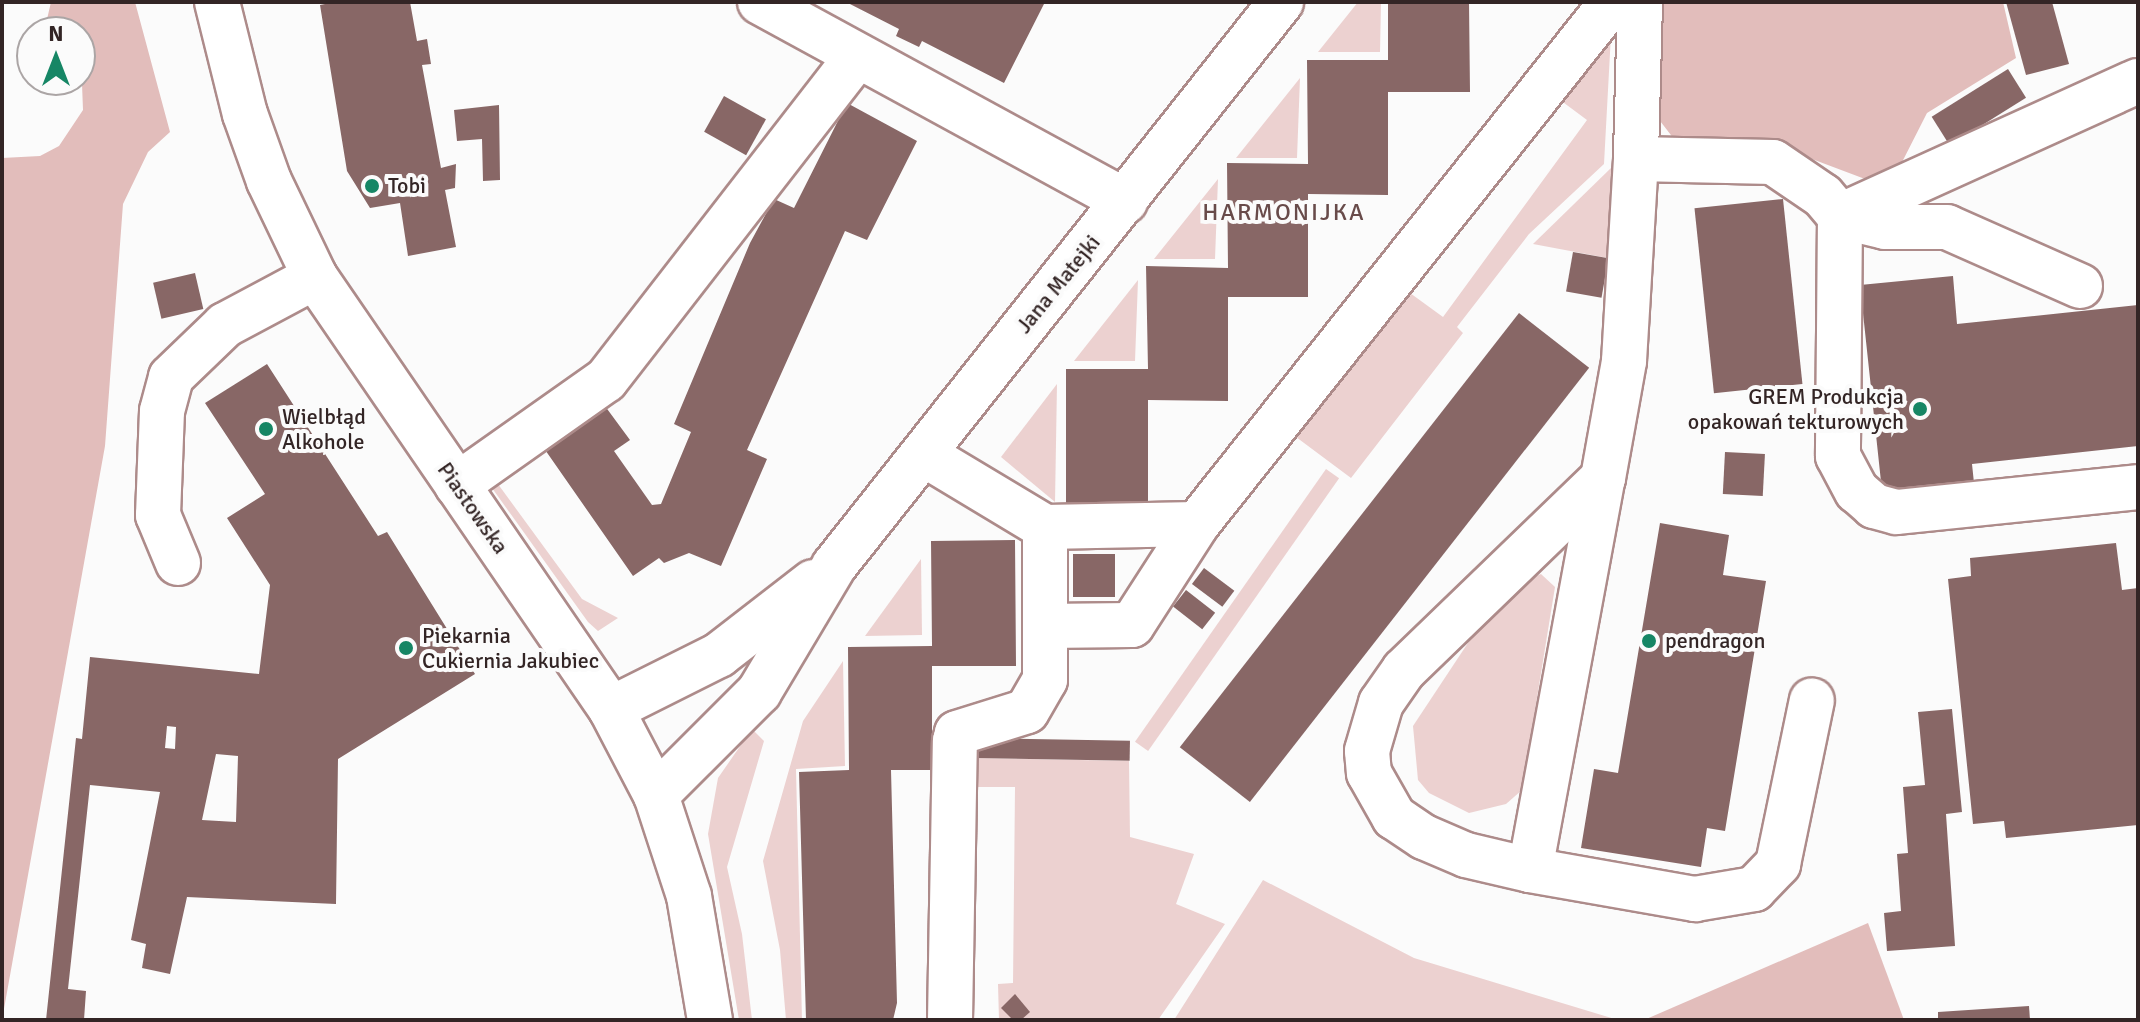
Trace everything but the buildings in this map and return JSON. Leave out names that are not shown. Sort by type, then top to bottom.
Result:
[{"type":"street","name":"Piastowska","points":[[217,2],[264,168],[315,277],[611,709],[656,795],[689,896],[710,1020]]},
{"type":"street","points":[[760,2],[1125,201]]},
{"type":"street","points":[[1045,626],[1132,625],[1197,524],[1612,2]]},
{"type":"street","points":[[1530,870],[1624,361],[1636,159],[1640,2]]},
{"type":"street","name":"Jana Matejki","points":[[656,795],[759,692],[834,566],[1125,201],[1265,6]]},
{"type":"street","points":[[457,485],[606,380],[857,56]]},
{"type":"street","points":[[1840,216],[2138,81]]},
{"type":"street","points":[[1636,159],[1773,162],[1823,196],[1840,216],[1885,227],[1947,227],[2080,286]]},
{"type":"street","points":[[1840,216],[1838,456],[1857,491],[1874,506],[1896,512],[2138,487]]},
{"type":"street","points":[[178,563],[158,515],[162,411],[171,377],[225,325],[315,277]]},
{"type":"street","points":[[925,455],[1045,527],[1197,524]]},
{"type":"street","points":[[1603,478],[1404,670],[1381,703],[1367,751],[1378,797],[1394,817],[1424,837],[1466,855],[1530,870],[1695,899],[1754,889],[1778,864],[1812,700]]},
{"type":"street","points":[[950,1020],[955,741],[957,733],[1027,711],[1045,680],[1045,527]]},
{"type":"street","name":"Jana Matejki","points":[[611,709],[719,655],[834,566]]},
{"type":"shaded area","points":[[51,2],[135,2],[170,132],[148,152],[123,204],[105,446],[2,1020],[2,158],[40,156],[59,146],[83,110],[82,96],[96,96],[96,16],[48,16]]},
{"type":"shaded area","points":[[1358,2],[1381,2],[1380,52],[1318,52]]},
{"type":"shaded area","points":[[1654,2],[2003,2],[2016,58],[1927,113],[1896,174],[1873,182],[1796,153],[1674,139],[1657,117]]},
{"type":"shaded area","points":[[1612,16],[1604,164],[1529,234],[1457,327],[1463,333],[1351,478],[1296,437],[1410,293],[1443,317],[1587,120],[1552,94]]},
{"type":"shaded area","points":[[1300,78],[1297,158],[1236,158]]},
{"type":"shaded area","points":[[1612,167],[1613,259],[1533,244]]},
{"type":"shaded area","points":[[1218,179],[1215,259],[1154,259]]},
{"type":"shaded area","points":[[1138,280],[1135,361],[1074,361]]},
{"type":"shaded area","points":[[1057,384],[1055,502],[1001,457]]},
{"type":"shaded area","points":[[1326,469],[1339,478],[1148,751],[1135,742]]},
{"type":"shaded area","points":[[495,480],[582,599],[618,618],[598,631],[588,622],[492,488]]},
{"type":"shaded area","points":[[921,559],[922,635],[865,636]]},
{"type":"shaded area","points":[[1541,574],[1555,587],[1522,790],[1506,804],[1469,813],[1429,793],[1418,780],[1413,726],[1503,590]]},
{"type":"shaded area","points":[[843,661],[845,766],[796,769],[802,1020],[786,1020],[780,950],[763,861],[803,721]]},
{"type":"shaded area","points":[[752,729],[764,741],[727,867],[742,934],[752,1020],[739,1020],[708,834],[718,778]]},
{"type":"shaded area","points":[[974,758],[1129,761],[1130,837],[1194,854],[1176,904],[1225,924],[1158,1020],[999,1020],[998,984],[1013,983],[1015,787],[975,787]]},
{"type":"shaded area","points":[[1263,880],[1414,958],[1618,1020],[1174,1020]]},
{"type":"shaded area","points":[[1868,923],[1904,1020],[1644,1020]]},
{"type":"place","name":"Tobi","points":[[372,186]]},
{"type":"place","name":"GREM Produkcja opakowań tekturowych","points":[[1920,409]]},
{"type":"place","name":"Wielbłąd Alkohole","points":[[266,429]]},
{"type":"place","name":"pendragon","points":[[1649,641]]},
{"type":"place","name":"Piekarnia Cukiernia Jakubiec","points":[[406,648]]},
{"type":"district","name":"HARMONIJKA","points":[[1284,213]]}]
